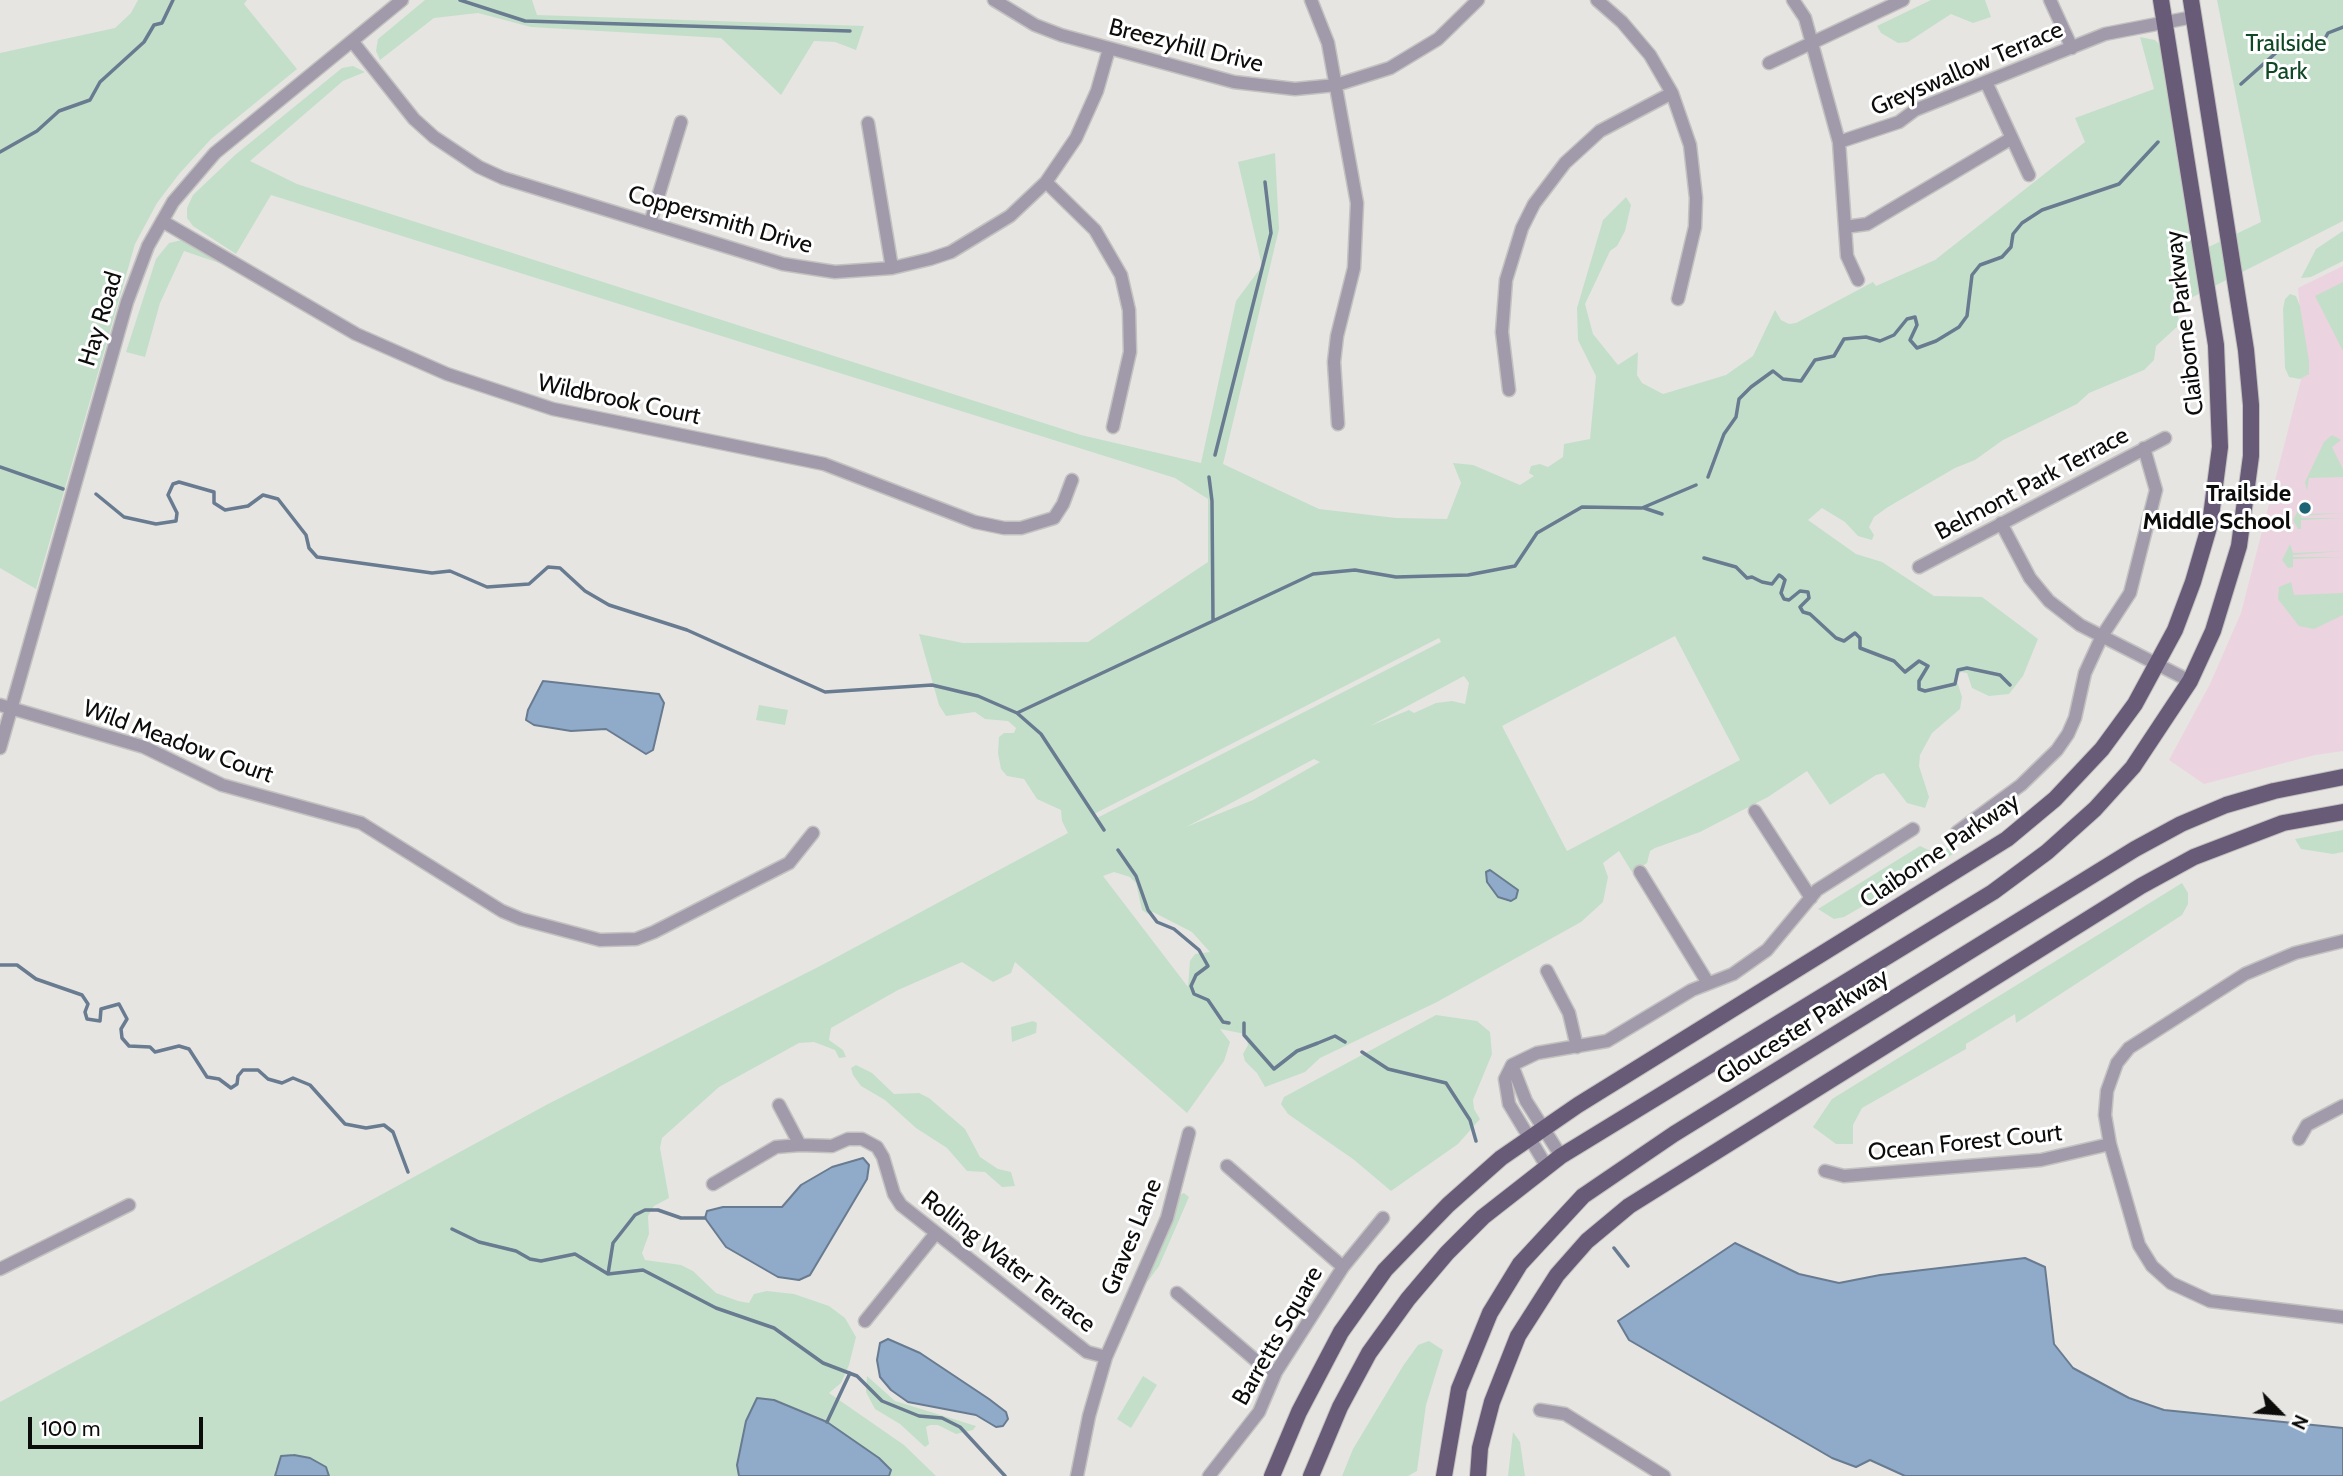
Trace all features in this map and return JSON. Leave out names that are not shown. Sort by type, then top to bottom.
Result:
[{"type":"main road","name":"Claiborne Parkway","points":[[1272,1476],[1299,1412],[1341,1332],[1385,1270],[1448,1205],[1501,1158],[1529,1139],[2007,839],[2055,799],[2102,749],[2135,704],[2159,664],[2193,582],[2210,524],[2220,447],[2216,345],[2161,0]]},
{"type":"main road","points":[[1311,1476],[1340,1407],[1369,1353],[1408,1299],[1447,1252],[1483,1217],[1561,1156],[1993,892],[2047,852],[2095,809],[2133,767],[2190,681],[2213,631],[2239,546],[2251,456],[2251,405],[2246,349],[2191,0]]},
{"type":"main road","name":"Gloucester Parkway","points":[[1444,1476],[1460,1389],[1490,1312],[1520,1264],[1583,1196],[1674,1134],[2135,849],[2181,824],[2226,805],[2274,791],[2343,777]]},
{"type":"main road","points":[[1478,1476],[1480,1448],[1492,1402],[1518,1336],[1557,1275],[1587,1241],[1629,1206],[2141,886],[2193,857],[2283,823],[2343,812]]},
{"type":"street","name":"Hay Road","points":[[0,748],[6,707],[127,302],[137,272],[162,221],[190,179],[215,153],[402,0]]},
{"type":"street","name":"Breezyhill Drive","points":[[994,0],[1035,25],[1109,49],[1252,86],[1295,89],[1336,85],[1364,78],[1414,55],[1457,23],[1478,0]]},
{"type":"street","points":[[1311,0],[1328,43],[1355,182],[1358,221],[1354,268],[1337,336],[1335,376],[1338,424]]},
{"type":"street","points":[[1597,0],[1637,38],[1672,93],[1690,145],[1696,198],[1691,250],[1678,299]]},
{"type":"street","points":[[1793,0],[1805,18],[1839,142],[1847,256],[1858,280]]},
{"type":"street","points":[[1769,63],[1903,0]]},
{"type":"street","points":[[2050,0],[2072,48]]},
{"type":"street","name":"Greyswallow Terrace","points":[[1839,142],[1899,122],[1915,110],[2105,34],[2193,17]]},
{"type":"street","name":"Coppersmith Drive","points":[[352,41],[414,119],[455,153],[503,178],[810,269],[863,272],[892,268],[951,252],[1010,216],[1046,182],[1067,153],[1085,122],[1109,49]]},
{"type":"street","points":[[1986,82],[2029,175]]},
{"type":"street","points":[[1509,390],[1502,332],[1506,280],[1519,237],[1535,204],[1565,163],[1600,131],[1672,93]]},
{"type":"street","points":[[650,223],[681,122]]},
{"type":"street","points":[[868,123],[892,268]]},
{"type":"street","points":[[1845,227],[1867,225],[2012,138]]},
{"type":"street","points":[[1046,182],[1096,230],[1121,275],[1129,310],[1130,352],[1113,427]]},
{"type":"street","name":"Wildbrook Court","points":[[162,221],[356,334],[447,374],[554,409],[824,464],[975,522],[1004,528],[1030,526],[1054,518],[1073,480]]},
{"type":"street","name":"Belmont Park Terrace","points":[[1919,567],[2165,438]]},
{"type":"street","points":[[1957,832],[2021,785],[2057,750],[2075,718],[2085,673],[2102,636],[2130,593],[2155,490],[2155,478],[2144,448]]},
{"type":"street","points":[[2001,523],[2030,578],[2049,601],[2080,625],[2190,681]]},
{"type":"street","name":"Wild Meadow Court","points":[[6,707],[144,747],[222,785],[361,823],[502,911],[521,919],[600,940],[636,939],[654,933],[789,863],[813,833]]},
{"type":"street","points":[[1755,811],[1811,898]]},
{"type":"street","points":[[1547,1167],[1509,1104],[1505,1088],[1507,1071],[1512,1065],[1537,1054],[1607,1041],[1692,990],[1733,974],[1767,950],[1817,890],[1913,829]]},
{"type":"street","points":[[1640,872],[1708,983]]},
{"type":"street","points":[[2343,941],[2295,953],[2245,974],[2129,1048],[2117,1063],[2107,1091],[2105,1115],[2110,1144],[2139,1245],[2152,1266],[2171,1283],[2210,1301],[2343,1317]]},
{"type":"street","points":[[1547,971],[1569,1013],[1577,1047]]},
{"type":"street","points":[[1512,1065],[1520,1089],[1561,1156]]},
{"type":"street","points":[[779,1105],[800,1145]]},
{"type":"street","points":[[2299,1139],[2307,1125],[2317,1117],[2343,1105]]},
{"type":"street","name":"Graves Lane","points":[[1077,1476],[1089,1416],[1106,1357],[1167,1218],[1189,1133]]},
{"type":"street","name":"Rolling Water Terrace","points":[[713,1184],[776,1147],[832,1146],[848,1139],[862,1139],[877,1147],[883,1157],[894,1194],[901,1205],[1087,1352],[1106,1357]]},
{"type":"street","name":"Ocean Forest Court","points":[[1825,1171],[1844,1176],[2041,1160],[2110,1144]]},
{"type":"street","points":[[1227,1166],[1343,1267]]},
{"type":"street","points":[[0,1269],[129,1205]]},
{"type":"street","name":"Barretts Square","points":[[1209,1476],[1259,1412],[1276,1372],[1343,1267],[1383,1218]]},
{"type":"street","points":[[865,1321],[936,1233]]},
{"type":"street","points":[[1177,1293],[1261,1364],[1276,1372]]},
{"type":"street","points":[[1540,1410],[1565,1414],[1664,1476]]},
{"type":"shaded area","name":"Trailside Middle School","points":[[2343,266],[2343,751],[2315,755],[2204,784],[2169,760],[2210,684],[2241,613],[2305,364],[2298,288]]},
{"type":"green space","points":[[138,0],[247,0],[244,4],[297,69],[211,139],[157,203],[135,244],[36,589],[0,568],[0,53],[115,28],[131,13]]},
{"type":"green space","points":[[425,0],[532,0],[537,15],[864,26],[856,50],[835,42],[814,41],[781,95],[721,38],[531,27],[478,13],[434,18],[380,60],[376,51],[378,39]]},
{"type":"green space","points":[[1931,0],[1985,0],[1991,17],[1973,23],[1951,14],[1908,42],[1898,43],[1881,33],[1877,26]]},
{"type":"green space","name":"Trailside Park","points":[[2217,0],[2343,0],[2343,221],[2177,305],[2179,325],[2156,346],[2154,360],[2144,370],[2089,393],[2077,404],[2003,440],[1975,460],[1955,468],[1888,507],[1874,517],[1869,527],[1874,535],[1872,540],[1858,536],[1845,522],[1822,508],[1808,520],[1856,554],[1882,562],[1934,596],[1982,597],[2038,639],[2023,676],[2009,694],[1989,696],[1972,688],[1967,673],[1961,672],[1956,678],[1962,697],[1960,709],[1932,733],[1920,755],[1919,766],[1929,797],[1925,808],[1907,803],[1884,773],[1876,775],[1830,805],[1807,771],[1768,797],[1700,832],[1655,848],[1650,851],[1647,863],[1636,871],[1632,872],[1619,851],[1603,863],[1608,877],[1603,902],[1581,922],[1437,1002],[1320,1058],[1305,1072],[1265,1087],[1257,1073],[1245,1061],[1243,1054],[1248,1045],[1245,1034],[1220,1029],[1230,1042],[1224,1061],[1187,1113],[1015,962],[1011,973],[993,982],[962,962],[898,990],[831,1028],[829,1040],[843,1050],[846,1057],[839,1058],[835,1050],[814,1042],[799,1043],[719,1087],[662,1138],[660,1148],[669,1198],[654,1206],[648,1216],[649,1234],[642,1253],[645,1260],[681,1265],[693,1271],[716,1293],[738,1301],[749,1303],[754,1294],[767,1291],[794,1294],[829,1306],[845,1318],[856,1337],[841,1383],[829,1393],[904,1445],[936,1476],[329,1476],[326,1467],[310,1458],[294,1455],[275,1470],[275,1476],[0,1476],[0,1402],[548,1104],[822,965],[1068,833],[1062,821],[1061,810],[1037,799],[1024,779],[1007,776],[1001,769],[999,737],[1004,733],[1014,733],[1016,728],[1008,721],[985,719],[975,712],[946,716],[939,705],[919,634],[963,643],[1088,642],[1208,562],[1208,499],[1175,478],[271,195],[236,254],[193,226],[187,218],[187,208],[193,195],[235,155],[342,68],[353,66],[365,72],[343,81],[250,161],[297,184],[1081,435],[1201,463],[1236,301],[1262,266],[1238,162],[1275,153],[1279,229],[1223,464],[1319,509],[1396,518],[1447,519],[1461,483],[1453,463],[1473,465],[1520,485],[1534,476],[1529,473],[1531,466],[1540,464],[1548,467],[1563,457],[1564,444],[1590,439],[1596,376],[1578,340],[1577,308],[1603,220],[1626,197],[1631,205],[1625,231],[1617,246],[1610,251],[1585,304],[1593,334],[1618,365],[1638,352],[1637,375],[1642,383],[1663,394],[1726,375],[1753,356],[1775,310],[1781,320],[1789,324],[1796,323],[1873,282],[1876,286],[1935,260],[2085,142],[2075,118],[2154,89],[2140,37],[2155,40],[2161,46],[2196,253],[2261,222]],"holes":[[[1675,636],[1740,760],[1567,851],[1502,726]],[[1439,638],[1441,642],[1095,819],[1092,815]],[[1464,676],[1469,683],[1465,704],[1452,701],[1436,703],[1414,713],[1409,710],[1370,726]],[[1314,759],[1320,762],[1253,800],[1186,827]],[[1114,872],[1130,877],[1136,883],[1142,910],[1148,914],[1153,912],[1192,932],[1210,952],[1195,954],[1190,961],[1188,987],[1103,876]]]},
{"type":"green space","points":[[2343,231],[2343,261],[2311,277],[2301,278],[2316,249]]},
{"type":"green space","points":[[186,239],[228,266],[184,251],[160,303],[145,357],[126,352],[156,259],[169,243]]},
{"type":"green space","points":[[2343,282],[2343,351],[2315,296]]},
{"type":"green space","points":[[2290,294],[2296,296],[2300,306],[2309,361],[2309,374],[2300,379],[2289,377],[2285,368],[2283,309],[2285,299]]},
{"type":"green space","points":[[2332,435],[2341,440],[2332,447],[2343,469],[2343,477],[2309,478],[2307,491],[2305,482],[2324,442]]},
{"type":"green space","points":[[2301,505],[2305,506],[2306,514],[2343,513],[2301,518],[2343,518],[2301,520],[2301,529],[2298,529],[2293,520]]},
{"type":"green space","points":[[2290,544],[2293,553],[2343,551],[2293,557],[2343,557],[2293,559],[2293,567],[2288,568],[2282,560]]},
{"type":"green space","points":[[2291,582],[2294,595],[2343,593],[2343,615],[2314,629],[2299,626],[2278,599],[2279,587]]},
{"type":"green space","points":[[759,705],[788,710],[785,725],[756,720]]},
{"type":"green space","points":[[2343,830],[2343,852],[2333,854],[2301,849],[2295,839]]},
{"type":"green space","points":[[1920,846],[1933,852],[1948,848],[1953,854],[1844,917],[1834,919],[1818,909]]},
{"type":"green space","points":[[2182,883],[2188,893],[2188,904],[2182,915],[2016,1023],[2015,1014],[1966,1044],[1966,1049],[1862,1108],[1853,1125],[1853,1144],[1836,1144],[1813,1127],[1832,1099]]},
{"type":"green space","points":[[1436,1015],[1477,1021],[1490,1032],[1492,1054],[1473,1100],[1474,1109],[1480,1119],[1458,1144],[1391,1191],[1353,1159],[1288,1114],[1281,1104],[1284,1097]]},
{"type":"green space","points":[[1033,1021],[1037,1023],[1036,1033],[1012,1042],[1011,1027]]},
{"type":"green space","points":[[856,1065],[872,1073],[894,1094],[919,1093],[929,1098],[965,1129],[980,1157],[998,1169],[1011,1172],[1015,1186],[1002,1187],[985,1172],[967,1171],[947,1148],[916,1128],[885,1100],[861,1086],[851,1068]]},
{"type":"green space","points":[[1184,1193],[1189,1197],[1159,1266],[1148,1281],[1146,1280],[1179,1195]]},
{"type":"green space","points":[[1429,1341],[1443,1350],[1426,1405],[1417,1471],[1408,1476],[1342,1476],[1353,1449],[1403,1366],[1418,1345]]},
{"type":"green space","points":[[867,1376],[895,1401],[976,1426],[973,1430],[956,1434],[938,1425],[930,1425],[926,1427],[929,1444],[925,1447],[900,1424],[875,1409],[866,1392]]},
{"type":"green space","points":[[1143,1376],[1157,1385],[1131,1428],[1117,1419]]},
{"type":"green space","points":[[1513,1432],[1520,1442],[1525,1476],[1508,1476]]},
{"type":"water","points":[[543,681],[659,694],[664,703],[653,750],[646,754],[606,729],[571,731],[534,725],[526,720],[528,710]]},
{"type":"water","points":[[1490,870],[1518,890],[1516,898],[1511,901],[1498,897],[1487,882],[1486,872]]},
{"type":"water","points":[[863,1158],[869,1165],[867,1179],[810,1275],[799,1280],[778,1277],[726,1247],[705,1218],[707,1211],[723,1207],[782,1207],[801,1185],[832,1167]]},
{"type":"water","points":[[1735,1243],[1799,1274],[1839,1283],[1880,1275],[2025,1258],[2045,1267],[2054,1344],[2073,1368],[2129,1398],[2164,1410],[2343,1428],[2343,1476],[1905,1476],[1870,1460],[1856,1467],[1832,1458],[1629,1340],[1618,1321]]},
{"type":"water","points":[[888,1339],[920,1353],[989,1399],[1006,1412],[1008,1419],[1003,1426],[996,1427],[976,1415],[908,1402],[891,1390],[880,1377],[877,1360],[880,1343]]},
{"type":"water","points":[[757,1398],[774,1400],[827,1422],[879,1458],[891,1470],[889,1476],[739,1476],[737,1465],[746,1421]]},
{"type":"water","points":[[281,1456],[310,1458],[326,1467],[329,1476],[275,1476]]},
{"type":"waterway","points":[[0,152],[37,131],[59,111],[90,100],[100,82],[144,42],[154,25],[162,23],[173,0]]},
{"type":"waterway","points":[[460,0],[525,21],[850,31]]},
{"type":"waterway","points":[[2241,84],[2287,43],[2313,45],[2323,42],[2328,33],[2343,27]]},
{"type":"waterway","points":[[1708,477],[1724,434],[1736,417],[1739,399],[1751,387],[1773,371],[1783,379],[1801,381],[1815,360],[1834,356],[1844,339],[1866,337],[1880,341],[1894,335],[1907,319],[1915,317],[1917,325],[1910,340],[1917,348],[1936,341],[1959,327],[1967,316],[1972,275],[1980,265],[2002,257],[2011,247],[2013,234],[2022,223],[2042,210],[2119,184],[2158,142]]},
{"type":"waterway","points":[[1215,455],[1271,233],[1265,182]]},
{"type":"waterway","points":[[0,467],[63,489]]},
{"type":"waterway","points":[[1209,477],[1212,501],[1213,621]]},
{"type":"waterway","points":[[96,494],[124,517],[156,524],[176,521],[177,513],[168,495],[173,484],[179,482],[214,492],[214,503],[225,510],[248,506],[263,495],[278,499],[306,535],[309,548],[317,557],[432,573],[450,571],[487,587],[529,584],[548,567],[560,568],[585,591],[609,605],[687,630],[825,692],[932,685],[978,696],[1017,713],[1313,574],[1355,570],[1396,577],[1468,575],[1515,566],[1537,533],[1582,507],[1642,508],[1696,485]]},
{"type":"waterway","points":[[1644,508],[1662,514]]},
{"type":"waterway","points":[[1704,558],[1736,567],[1747,578],[1752,577],[1762,582],[1772,584],[1779,575],[1785,580],[1781,593],[1784,599],[1789,600],[1800,591],[1808,592],[1809,598],[1800,607],[1803,612],[1810,614],[1836,638],[1844,641],[1855,633],[1860,638],[1860,648],[1894,661],[1905,672],[1919,661],[1928,666],[1919,681],[1919,689],[1925,691],[1955,684],[1958,670],[1967,668],[2000,675],[2010,685]]},
{"type":"waterway","points":[[1017,713],[1041,734],[1104,830]]},
{"type":"waterway","points":[[1118,850],[1136,876],[1148,910],[1157,922],[1174,929],[1199,950],[1208,966],[1196,975],[1191,986],[1194,994],[1208,1000],[1223,1022],[1229,1023]]},
{"type":"waterway","points":[[0,965],[17,965],[36,979],[82,995],[88,1004],[85,1012],[87,1019],[100,1021],[101,1009],[119,1004],[127,1019],[121,1029],[122,1038],[129,1046],[150,1047],[155,1052],[179,1046],[189,1049],[207,1077],[219,1079],[231,1088],[237,1084],[238,1076],[243,1070],[258,1070],[268,1079],[282,1083],[293,1078],[310,1085],[345,1124],[366,1128],[384,1125],[393,1132],[408,1172]]},
{"type":"waterway","points":[[1244,1023],[1244,1035],[1274,1069],[1297,1051],[1335,1036],[1345,1042]]},
{"type":"waterway","points":[[1362,1052],[1388,1069],[1446,1083],[1470,1120],[1476,1141]]},
{"type":"waterway","points":[[608,1274],[613,1243],[635,1215],[645,1210],[658,1210],[681,1218],[705,1218]]},
{"type":"waterway","points":[[452,1229],[479,1242],[516,1251],[530,1259],[541,1261],[575,1254],[608,1274],[643,1270],[716,1308],[774,1328],[823,1363],[857,1376],[882,1401],[919,1416],[942,1418],[960,1427],[1005,1476]]},
{"type":"waterway","points":[[1614,1248],[1628,1266]]},
{"type":"waterway","points":[[827,1422],[850,1373]]},
{"type":"place","name":"Trailside Middle School","points":[[2305,508]]}]
